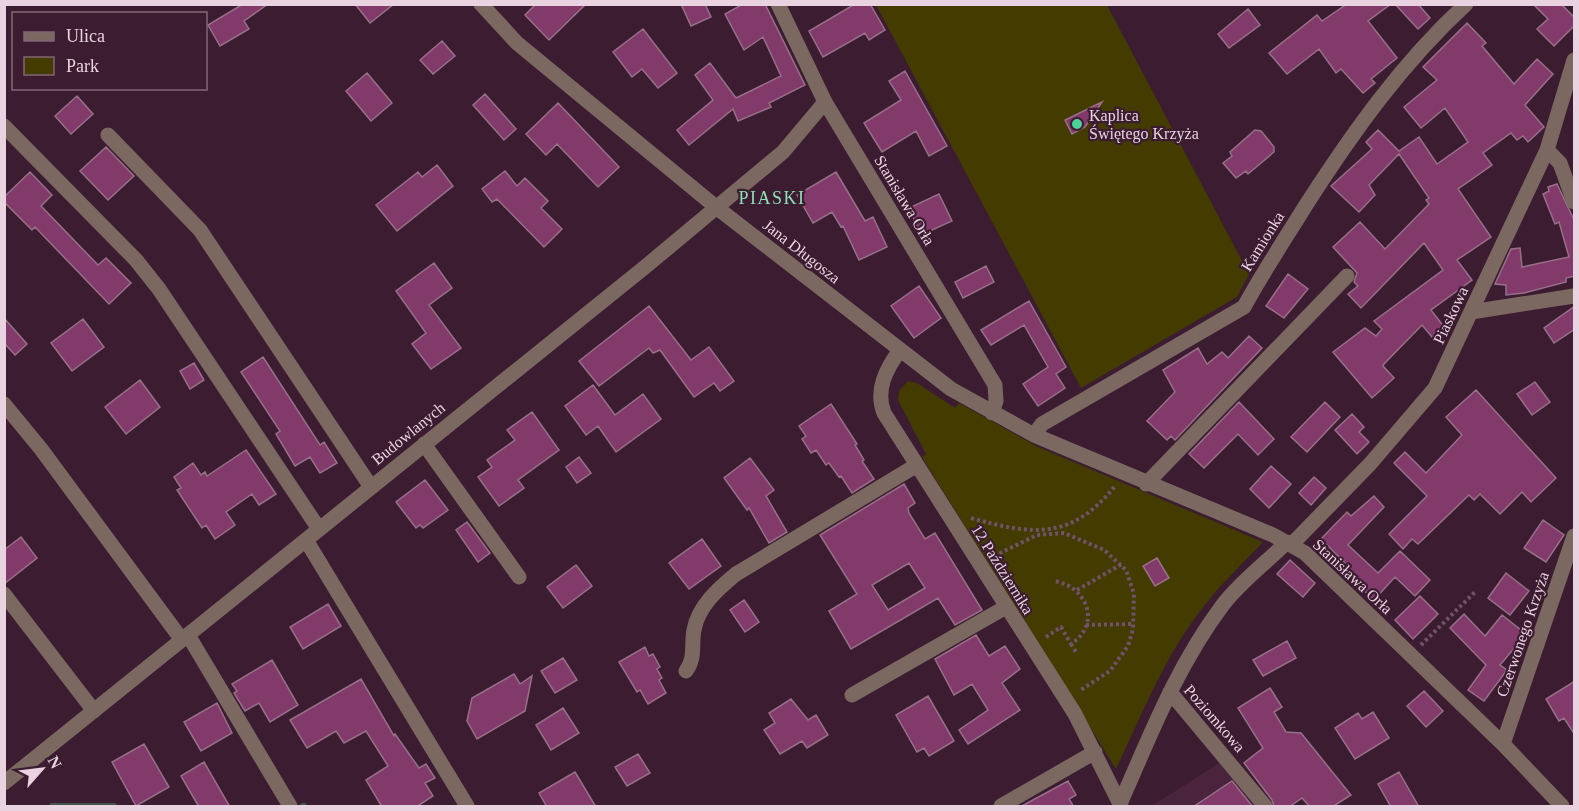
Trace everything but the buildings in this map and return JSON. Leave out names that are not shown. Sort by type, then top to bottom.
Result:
[{"type":"street","name":"Jana Długosza","points":[[481,4],[517,43],[716,207],[951,388],[1034,435]]},
{"type":"street","name":"Stanisława Orła","points":[[778,4],[825,102],[995,385],[996,401],[992,413]]},
{"type":"street","name":"Kamionka","points":[[1034,435],[1042,424],[1244,307],[1259,278],[1355,129],[1434,35],[1466,4]]},
{"type":"street","name":"Piaskowa","points":[[1170,692],[1191,651],[1223,604],[1290,543],[1370,464],[1426,399],[1442,375],[1546,150],[1575,60]]},
{"type":"street","name":"Budowlanych","points":[[4,783],[783,152],[825,102]]},
{"type":"street","points":[[4,126],[136,260],[159,289],[319,529]]},
{"type":"street","points":[[108,135],[200,230],[372,487]]},
{"type":"street","points":[[1546,150],[1560,163],[1575,202]]},
{"type":"street","points":[[1146,484],[1347,276]]},
{"type":"street","points":[[1471,312],[1575,296]]},
{"type":"street","name":"12 Października","points":[[900,350],[881,386],[880,405],[1075,714],[1120,805]]},
{"type":"street","points":[[4,404],[185,637],[290,807]]},
{"type":"street","name":"Stanisława Orła","points":[[1034,435],[1121,474],[1290,543],[1305,553],[1503,744],[1562,807]]},
{"type":"street","points":[[424,444],[519,577]]},
{"type":"street","points":[[686,670],[693,662],[694,628],[713,592],[736,574],[917,465]]},
{"type":"street","name":"Czerwonego Krzyża","points":[[1503,744],[1575,536]]},
{"type":"street","points":[[306,540],[467,807]]},
{"type":"street","points":[[4,594],[94,711]]},
{"type":"street","points":[[852,695],[1006,607]]},
{"type":"street","name":"Poziomkowa","points":[[1120,805],[1170,692],[1265,807]]},
{"type":"street","points":[[1001,807],[1095,752]]},
{"type":"path","points":[[989,559],[1025,540],[1071,523],[1096,507],[1115,485],[1121,474]]},
{"type":"path","points":[[962,515],[1023,531],[1064,533],[1104,550],[1122,564],[1134,586],[1131,638],[1120,660],[1104,676],[1076,693]]},
{"type":"path","points":[[1077,590],[1122,564]]},
{"type":"path","points":[[1054,581],[1077,590],[1087,606],[1086,625],[1079,638],[1071,644]]},
{"type":"path","points":[[1411,655],[1476,591]]},
{"type":"path","points":[[1086,625],[1133,624]]},
{"type":"path","points":[[1041,640],[1061,627],[1077,654]]},
{"type":"shaded area","points":[[1225,759],[1256,806],[1152,806]]},
{"type":"green space","points":[[876,5],[1107,5],[1249,274],[1237,297],[1081,388]]},
{"type":"green space","points":[[908,381],[917,383],[955,408],[959,403],[1038,447],[1263,542],[1213,595],[1185,632],[1153,689],[1116,769],[922,457],[926,454],[898,400],[899,391]]},
{"type":"waterway","points":[[52,806],[114,806]]},
{"type":"place","name":"Kaplica Świętego Krzyża","points":[[1077,124]]},
{"type":"district","name":"PIASKI","points":[[772,198]]}]
